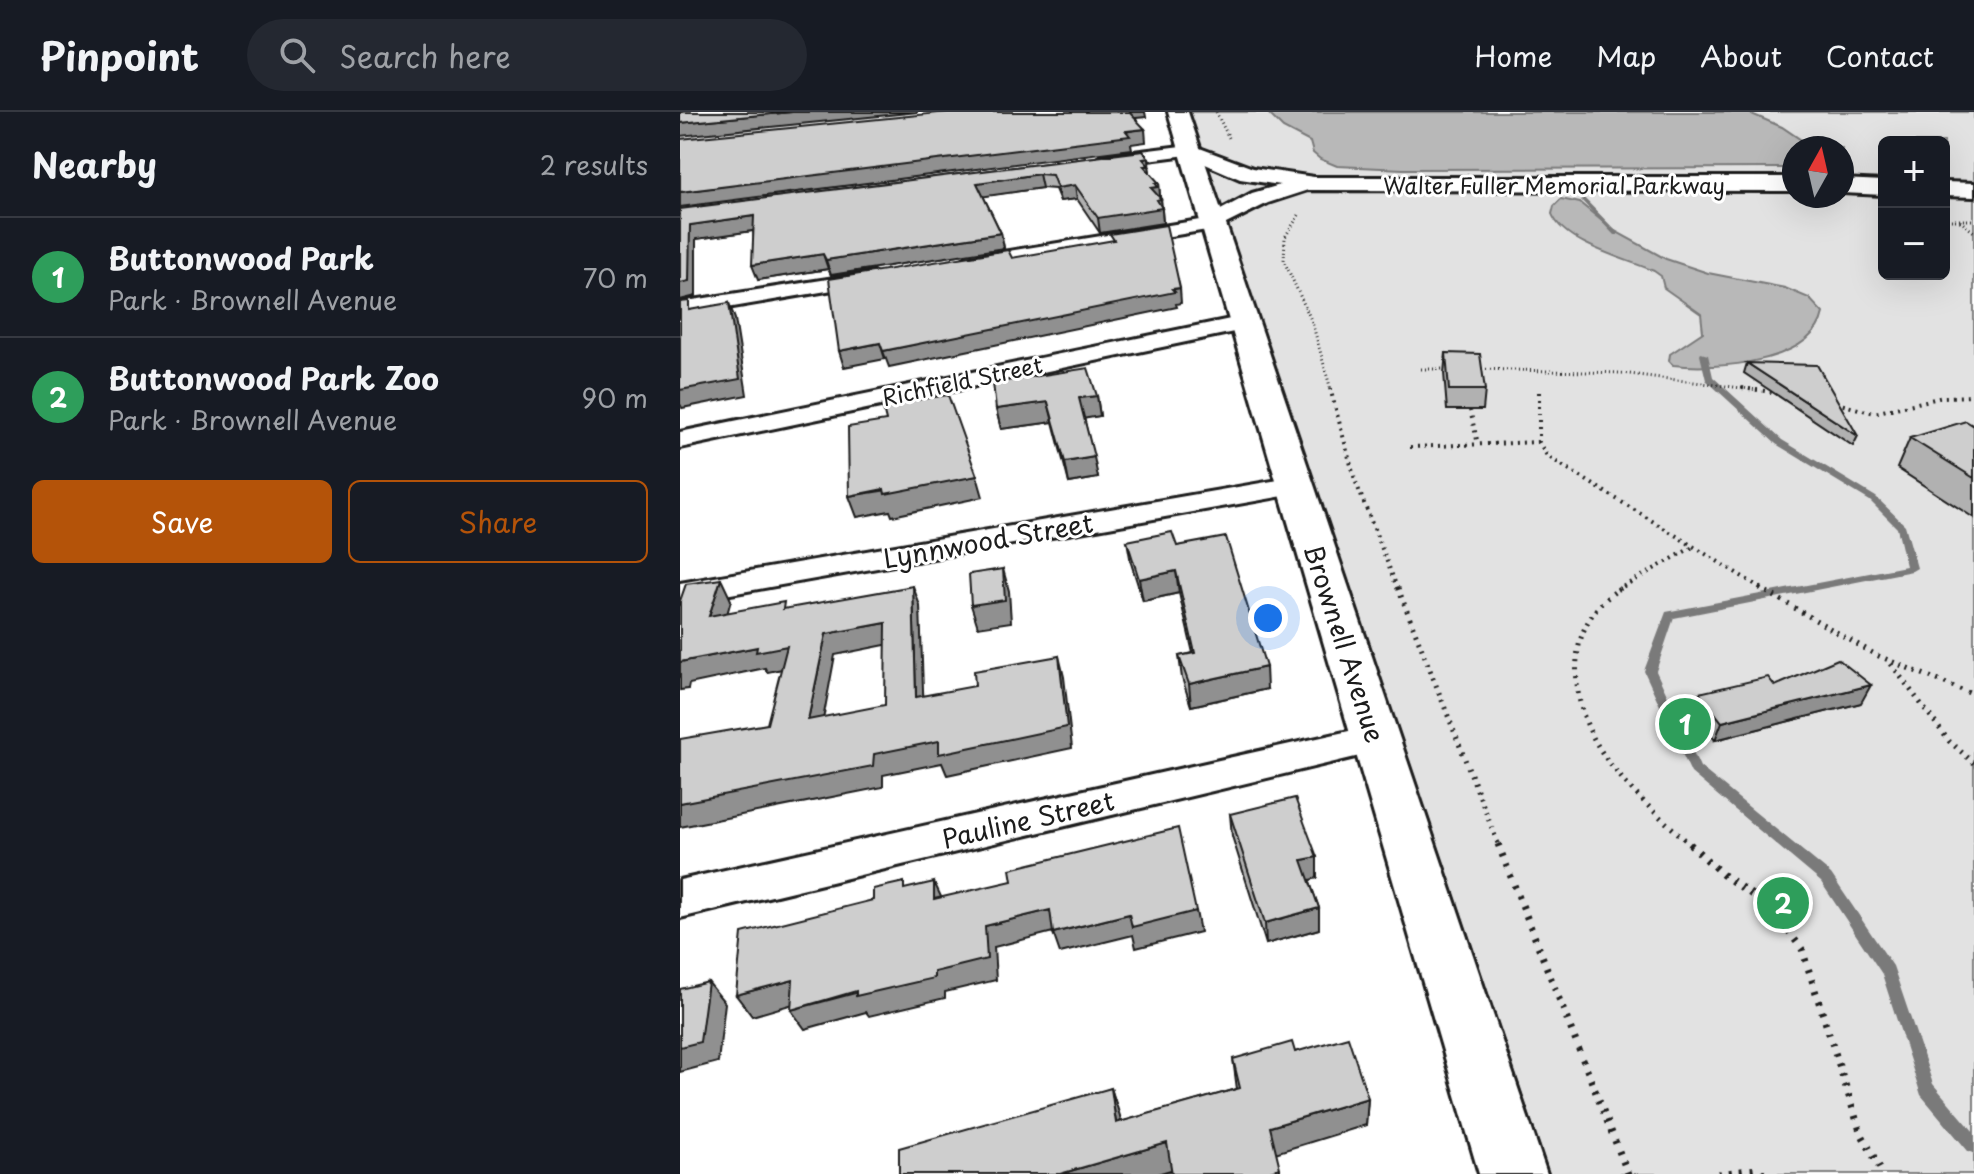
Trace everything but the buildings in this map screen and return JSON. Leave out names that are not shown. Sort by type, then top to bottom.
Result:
[{"type":"main road","name":"Brownell Avenue","points":[[1184,131],[1513,1174]]},
{"type":"street","points":[[1081,163],[1184,131]]},
{"type":"street","name":"Walter Fuller Memorial Parkway","points":[[1184,131],[1248,174],[1314,184],[1782,184]]},
{"type":"street","name":"Walter Fuller Memorial Parkway","points":[[1212,224],[1260,198],[1314,184]]},
{"type":"street","points":[[1854,187],[1878,188]]},
{"type":"street","points":[[1950,189],[1974,190]]},
{"type":"street","points":[[944,267],[1212,224]]},
{"type":"street","points":[[680,309],[897,274]]},
{"type":"street","name":"Richfield Street","points":[[680,440],[1245,323]]},
{"type":"street","name":"Lynnwood Street","points":[[680,593],[1296,486]]},
{"type":"street","name":"Pauline Street","points":[[680,899],[1376,739]]},
{"type":"path","points":[[1216,112],[1233,146]]},
{"type":"path","points":[[1314,184],[1318,192],[1292,223],[1285,237],[1284,261],[1316,335],[1329,375],[1339,431],[1355,480],[1628,1174]]},
{"type":"path","points":[[1950,220],[1973,221]]},
{"type":"path","points":[[1959,220],[1974,232]]},
{"type":"path","points":[[1421,369],[1451,369]]},
{"type":"path","points":[[1466,369],[1621,373],[1782,394]]},
{"type":"path","points":[[1539,392],[1539,442],[1547,456],[1799,613],[1890,663],[1974,695]]},
{"type":"path","points":[[1828,401],[1874,413],[1943,397],[1974,396]]},
{"type":"path","points":[[1470,410],[1478,444]]},
{"type":"path","points":[[1410,447],[1539,442]]},
{"type":"path","points":[[1693,547],[1614,592],[1591,615],[1578,641],[1575,680],[1582,717],[1597,749],[1630,789],[1723,875],[1770,907],[1802,949],[1860,1131],[1883,1174]]},
{"type":"path","points":[[1890,663],[1949,741],[1974,763]]},
{"type":"path","points":[[1718,1174],[1757,1169],[1764,1174]]},
{"type":"shaded area","points":[[1189,112],[1974,112],[1974,1174],[1549,1174]]},
{"type":"shaded area","points":[[1267,112],[1747,112],[1795,136],[1782,136],[1782,168],[1403,169],[1337,166],[1313,153],[1310,142],[1283,128]]},
{"type":"shaded area","points":[[1561,199],[1580,203],[1613,230],[1666,259],[1708,273],[1785,288],[1809,298],[1823,313],[1815,330],[1801,343],[1760,360],[1713,366],[1673,365],[1669,361],[1670,354],[1703,332],[1701,314],[1664,288],[1661,276],[1654,271],[1597,249],[1569,234],[1552,214],[1554,206]]},
{"type":"waterway","points":[[1581,197],[1616,234]]},
{"type":"waterway","points":[[1704,355],[1709,378],[1779,442],[1873,499],[1902,527],[1912,568],[1670,615],[1650,671],[1695,770],[1826,878],[1888,971],[1927,1089],[1974,1145]]},
{"type":"place","name":"Buttonwood Park","points":[[1685,724]]},
{"type":"place","name":"Buttonwood Park Zoo","points":[[1783,903]]}]
